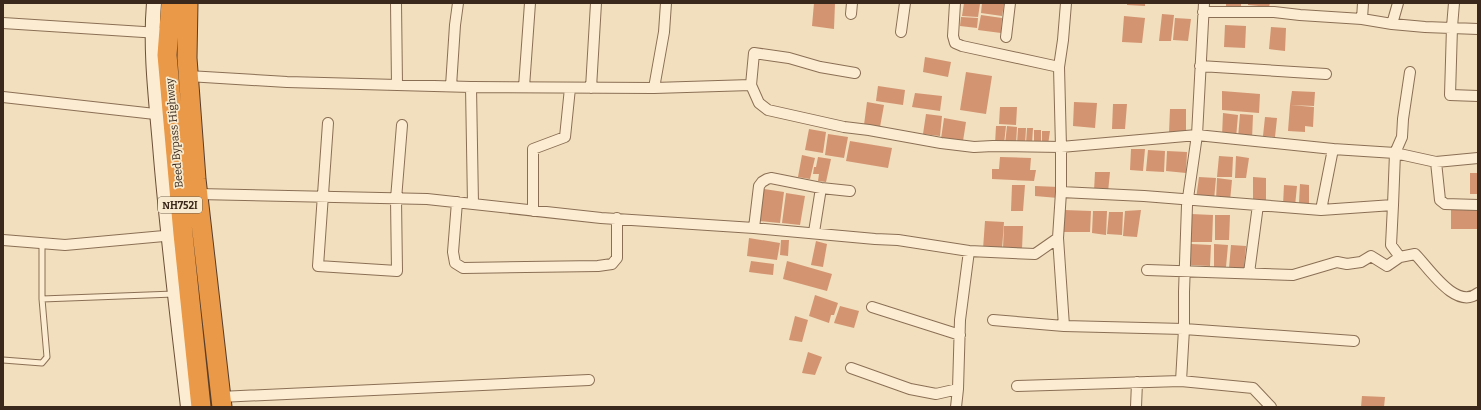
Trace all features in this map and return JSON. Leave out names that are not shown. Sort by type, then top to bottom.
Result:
[{"type":"highway","name":"Beed Bypass Highway","points":[[171,3],[161,33],[167,55],[165,115],[175,235],[182,294],[201,407]]},
{"type":"highway","name":"Beed Bypass Highway","points":[[188,3],[187,58],[192,76],[202,194],[226,402]]},
{"type":"street","points":[[3,23],[161,33],[154,3]]},
{"type":"street","points":[[196,3],[192,76],[287,82],[472,87],[654,88],[751,85]]},
{"type":"street","points":[[396,3],[397,85]]},
{"type":"street","points":[[451,86],[458,3]]},
{"type":"street","points":[[524,87],[530,3]]},
{"type":"street","points":[[591,88],[596,3]]},
{"type":"street","points":[[654,88],[664,32],[666,3]]},
{"type":"street","points":[[851,14],[852,3]]},
{"type":"street","points":[[902,32],[904,3]]},
{"type":"street","points":[[955,3],[953,36],[956,43],[962,46],[1059,67]]},
{"type":"street","points":[[1006,37],[1010,3]]},
{"type":"street","points":[[1064,326],[1058,238],[1061,192],[1059,67],[1066,3]]},
{"type":"street","points":[[1362,19],[1363,3]]},
{"type":"street","points":[[1392,24],[1398,3]]},
{"type":"street","points":[[1454,3],[1450,95],[1478,96]]},
{"type":"street","points":[[1181,381],[1188,199],[1197,136],[1203,7],[1362,19],[1425,27],[1478,29]]},
{"type":"street","points":[[854,73],[820,67],[789,58],[754,53],[751,85],[759,102],[768,110],[844,127],[974,147],[1061,147],[1197,136],[1333,149],[1395,153],[1436,162],[1478,158]]},
{"type":"street","points":[[1200,66],[1326,74]]},
{"type":"street","points":[[1400,257],[1391,245],[1395,153],[1402,137],[1403,119],[1410,72]]},
{"type":"street","points":[[472,87],[473,204]]},
{"type":"street","points":[[533,210],[533,149],[565,137],[570,88]]},
{"type":"street","points":[[3,97],[165,115]]},
{"type":"street","points":[[328,123],[318,266],[397,271],[396,198],[402,125]]},
{"type":"street","points":[[1321,210],[1333,149]]},
{"type":"street","points":[[1436,162],[1440,200],[1445,204],[1478,205]]},
{"type":"street","points":[[754,228],[759,186],[766,179],[850,191]]},
{"type":"street","points":[[814,232],[821,188]]},
{"type":"street","points":[[1061,192],[1188,199],[1321,210],[1393,205]]},
{"type":"street","points":[[202,194],[427,199],[617,218],[814,232],[898,240],[969,251],[1035,254],[1058,238]]},
{"type":"street","points":[[457,202],[452,252],[455,263],[463,268],[598,266],[612,264],[618,258],[617,218]]},
{"type":"street","points":[[1249,273],[1258,205]]},
{"type":"street","points":[[3,240],[65,245],[175,235]]},
{"type":"street","points":[[956,407],[960,320],[969,251]]},
{"type":"street","points":[[1147,270],[1293,275],[1337,262],[1347,264],[1361,262],[1370,256],[1387,266],[1400,257],[1415,254],[1425,263],[1437,279],[1455,294],[1464,298],[1474,296],[1478,293]]},
{"type":"street","points":[[182,294],[188,407]]},
{"type":"street","points":[[872,306],[960,335]]},
{"type":"street","points":[[993,320],[1064,326],[1184,329],[1354,341]]},
{"type":"street","points":[[851,368],[910,390],[936,394],[958,389]]},
{"type":"street","points":[[226,402],[589,380]]},
{"type":"street","points":[[1017,386],[1181,381],[1253,388],[1271,407]]},
{"type":"street","points":[[1136,407],[1137,382]]},
{"type":"lane","points":[[3,360],[42,363],[47,357],[42,300],[42,243]]},
{"type":"lane","points":[[42,300],[182,294]]},
{"type":"building","points":[[814,3],[835,3],[834,29],[812,26]]},
{"type":"building","points":[[964,3],[980,4],[978,17],[962,16]]},
{"type":"building","points":[[982,3],[1004,4],[1002,16],[981,13]]},
{"type":"building","points":[[1127,3],[1145,3],[1145,6],[1127,5]]},
{"type":"building","points":[[1226,3],[1241,3],[1241,9],[1226,8]]},
{"type":"building","points":[[1248,3],[1270,3],[1269,7],[1248,5]]},
{"type":"building","points":[[1162,14],[1174,15],[1171,41],[1159,41]]},
{"type":"building","points":[[981,15],[1002,18],[1001,33],[978,30]]},
{"type":"building","points":[[1124,16],[1145,18],[1142,43],[1122,42]]},
{"type":"building","points":[[961,17],[978,18],[977,28],[960,26]]},
{"type":"building","points":[[1175,18],[1191,19],[1188,41],[1173,40]]},
{"type":"building","points":[[1225,25],[1246,26],[1245,48],[1224,47]]},
{"type":"building","points":[[1271,27],[1286,28],[1285,51],[1269,49]]},
{"type":"building","points":[[925,57],[951,62],[948,77],[923,72]]},
{"type":"building","points":[[966,72],[992,76],[986,114],[960,110]]},
{"type":"building","points":[[878,86],[905,90],[903,105],[876,101]]},
{"type":"building","points":[[1222,91],[1260,94],[1259,113],[1222,110]]},
{"type":"building","points":[[1292,91],[1315,92],[1314,106],[1290,105]]},
{"type":"building","points":[[915,93],[942,96],[940,111],[912,107]]},
{"type":"building","points":[[867,102],[884,105],[880,127],[864,125]]},
{"type":"building","points":[[1074,102],[1097,103],[1095,128],[1073,126]]},
{"type":"building","points":[[1113,104],[1127,104],[1125,129],[1112,129]]},
{"type":"building","points":[[1290,105],[1314,107],[1313,127],[1305,126],[1305,132],[1288,131]]},
{"type":"building","points":[[1000,107],[1017,107],[1016,125],[999,124]]},
{"type":"building","points":[[1170,109],[1186,109],[1186,135],[1169,133]]},
{"type":"building","points":[[1223,113],[1238,115],[1236,138],[1222,136]]},
{"type":"building","points":[[926,114],[942,116],[940,136],[923,134]]},
{"type":"building","points":[[1240,114],[1253,115],[1252,139],[1238,138]]},
{"type":"building","points":[[1265,117],[1277,118],[1275,137],[1263,136]]},
{"type":"building","points":[[944,118],[966,122],[963,141],[941,139]]},
{"type":"building","points":[[996,126],[1006,126],[1004,144],[995,144]]},
{"type":"building","points":[[1007,126],[1017,127],[1016,144],[1005,144]]},
{"type":"building","points":[[1018,128],[1026,128],[1025,145],[1017,144]]},
{"type":"building","points":[[1027,128],[1033,128],[1032,144],[1026,144]]},
{"type":"building","points":[[809,129],[826,132],[823,153],[805,150]]},
{"type":"building","points":[[1034,130],[1041,130],[1041,145],[1034,145]]},
{"type":"building","points":[[1042,131],[1050,131],[1048,145],[1042,145]]},
{"type":"building","points":[[828,134],[848,137],[844,158],[825,155]]},
{"type":"building","points":[[850,141],[892,148],[888,168],[846,161]]},
{"type":"building","points":[[1131,149],[1145,149],[1143,171],[1130,170]]},
{"type":"building","points":[[1148,150],[1165,151],[1164,172],[1146,171]]},
{"type":"building","points":[[1167,151],[1187,152],[1186,173],[1166,171]]},
{"type":"building","points":[[802,155],[815,158],[810,179],[798,177]]},
{"type":"building","points":[[1219,156],[1233,157],[1232,177],[1217,177]]},
{"type":"building","points":[[1236,156],[1249,158],[1246,178],[1235,178]]},
{"type":"building","points":[[818,157],[831,159],[826,182],[818,181],[819,174],[813,174]]},
{"type":"building","points":[[1000,157],[1031,158],[1030,170],[1036,170],[1034,181],[992,179],[992,169],[999,169]]},
{"type":"building","points":[[1095,172],[1110,172],[1108,192],[1094,191]]},
{"type":"building","points":[[1470,173],[1478,173],[1478,194],[1470,194]]},
{"type":"building","points":[[1199,177],[1216,178],[1214,200],[1196,199]]},
{"type":"building","points":[[1253,177],[1266,178],[1266,204],[1253,203]]},
{"type":"building","points":[[1217,178],[1232,180],[1230,201],[1216,200]]},
{"type":"building","points":[[1300,184],[1309,185],[1309,203],[1299,203]]},
{"type":"building","points":[[1012,185],[1025,185],[1023,211],[1011,211]]},
{"type":"building","points":[[1284,185],[1297,186],[1295,206],[1283,205]]},
{"type":"building","points":[[1035,186],[1059,187],[1058,198],[1035,196]]},
{"type":"building","points":[[764,189],[784,192],[780,223],[759,221]]},
{"type":"building","points":[[786,193],[805,196],[800,225],[782,223]]},
{"type":"building","points":[[1451,209],[1478,209],[1478,229],[1451,229]]},
{"type":"building","points":[[1064,210],[1091,211],[1090,232],[1060,232]]},
{"type":"building","points":[[1141,210],[1137,237],[1123,236],[1125,211]]},
{"type":"building","points":[[1093,211],[1107,211],[1106,235],[1092,233]]},
{"type":"building","points":[[1109,212],[1123,212],[1122,235],[1107,234]]},
{"type":"building","points":[[1191,214],[1213,215],[1212,242],[1190,242]]},
{"type":"building","points":[[1215,215],[1230,215],[1229,240],[1215,240]]},
{"type":"building","points":[[985,221],[1004,222],[1002,249],[983,249]]},
{"type":"building","points":[[1004,226],[1023,226],[1022,249],[1003,248]]},
{"type":"building","points":[[749,238],[780,243],[777,260],[747,256]]},
{"type":"building","points":[[781,240],[789,240],[788,256],[780,255]]},
{"type":"building","points":[[816,241],[827,244],[823,267],[811,265]]},
{"type":"building","points":[[1191,244],[1211,245],[1210,266],[1191,265]]},
{"type":"building","points":[[1214,244],[1228,245],[1226,267],[1214,267]]},
{"type":"building","points":[[1231,245],[1246,246],[1244,268],[1229,268]]},
{"type":"building","points":[[751,261],[774,264],[773,275],[749,272]]},
{"type":"building","points":[[787,261],[832,274],[827,291],[783,279]]},
{"type":"building","points":[[815,295],[838,303],[834,315],[831,315],[829,323],[809,316]]},
{"type":"building","points":[[840,306],[859,311],[854,328],[834,323]]},
{"type":"building","points":[[795,316],[808,320],[802,342],[789,340]]},
{"type":"building","points":[[808,352],[822,357],[815,375],[802,373]]},
{"type":"building","points":[[1362,396],[1385,397],[1384,407],[1361,407]]}]
